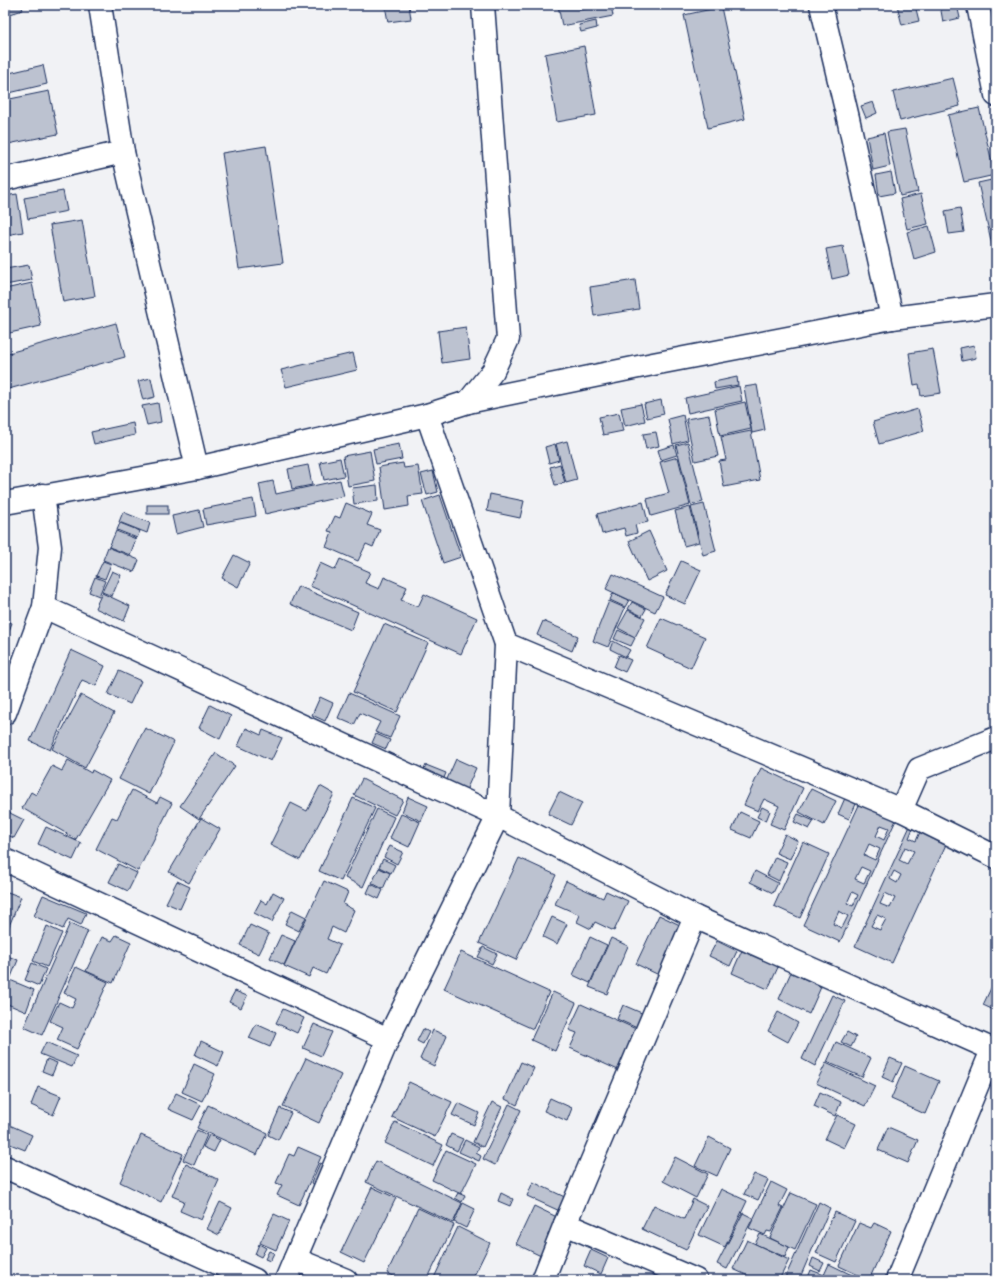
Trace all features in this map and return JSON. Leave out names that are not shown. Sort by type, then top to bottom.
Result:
[{"type":"street","points":[[100,5],[123,152],[197,468]]},
{"type":"street","points":[[468,402],[494,371],[508,339],[483,5]]},
{"type":"street","points":[[822,5],[892,318]]},
{"type":"street","points":[[978,5],[996,95]]},
{"type":"street","points":[[5,179],[123,152]]},
{"type":"street","points":[[5,502],[197,468],[427,415],[468,402],[653,364],[892,318],[996,305]]},
{"type":"street","points":[[286,1280],[388,1039],[498,816],[506,644],[427,415]]},
{"type":"street","points":[[5,713],[44,606],[50,547],[43,495]]},
{"type":"street","points":[[44,606],[498,816],[695,917],[994,1050],[897,1280]]},
{"type":"street","points":[[506,644],[901,810],[996,857]]},
{"type":"street","points":[[901,810],[919,770],[996,738]]},
{"type":"street","points":[[5,860],[388,1039]]},
{"type":"street","points":[[543,1280],[565,1224],[695,917]]},
{"type":"street","points":[[5,1167],[255,1280]]},
{"type":"street","points":[[565,1224],[696,1280]]},
{"type":"street","points":[[295,1259],[346,1280]]},
{"type":"building","points":[[7,5],[21,5],[23,10],[10,14]]},
{"type":"building","points":[[385,5],[409,5],[411,19],[388,22]]},
{"type":"building","points":[[558,5],[579,5],[580,10],[591,8],[591,5],[611,5],[613,16],[562,26]]},
{"type":"building","points":[[897,5],[915,5],[919,21],[902,25]]},
{"type":"building","points":[[940,5],[957,5],[960,18],[943,22]]},
{"type":"building","points":[[721,7],[745,119],[708,128],[684,15]]},
{"type":"building","points":[[596,21],[597,28],[581,32],[579,25]]},
{"type":"building","points":[[584,46],[596,115],[557,122],[545,54]]},
{"type":"building","points":[[43,65],[47,84],[5,94],[5,74]]},
{"type":"building","points":[[953,78],[960,106],[900,121],[893,92]]},
{"type":"building","points":[[49,91],[58,134],[8,144],[5,131],[5,100]]},
{"type":"building","points":[[873,102],[877,113],[866,118],[861,106]]},
{"type":"building","points":[[979,108],[995,175],[964,182],[948,115]]},
{"type":"building","points":[[905,129],[918,192],[900,196],[887,132]]},
{"type":"building","points":[[884,133],[890,166],[873,170],[867,137]]},
{"type":"building","points":[[266,146],[283,263],[239,269],[222,153]]},
{"type":"building","points":[[891,172],[895,193],[879,196],[876,175]]},
{"type":"building","points":[[996,179],[996,244],[992,245],[978,183]]},
{"type":"building","points":[[63,191],[67,211],[28,219],[24,198]]},
{"type":"building","points":[[17,194],[23,232],[6,235],[5,196]]},
{"type":"building","points":[[921,194],[928,224],[907,229],[900,199]]},
{"type":"building","points":[[960,208],[964,232],[949,234],[945,211]]},
{"type":"building","points":[[82,220],[95,296],[63,302],[50,225]]},
{"type":"building","points":[[929,226],[936,252],[914,259],[907,232]]},
{"type":"building","points":[[843,246],[849,275],[832,279],[826,249]]},
{"type":"building","points":[[29,265],[32,280],[5,285],[5,269]]},
{"type":"building","points":[[635,280],[639,309],[594,316],[590,287]]},
{"type":"building","points":[[32,283],[41,326],[5,334],[5,289]]},
{"type":"building","points":[[116,323],[125,357],[5,390],[5,354]]},
{"type":"building","points":[[466,327],[470,359],[442,363],[438,331]]},
{"type":"building","points":[[974,345],[976,358],[962,361],[960,348]]},
{"type":"building","points":[[933,349],[941,393],[921,396],[919,384],[914,385],[909,353]]},
{"type":"building","points":[[353,353],[357,370],[286,387],[281,370]]},
{"type":"building","points":[[737,377],[738,385],[715,389],[714,382]]},
{"type":"building","points":[[151,378],[155,397],[143,400],[138,381]]},
{"type":"building","points":[[757,385],[765,430],[752,433],[744,387]]},
{"type":"building","points":[[739,386],[742,401],[688,413],[685,398]]},
{"type":"building","points":[[661,400],[664,414],[647,418],[644,404]]},
{"type":"building","points":[[745,402],[751,429],[720,436],[715,409]]},
{"type":"building","points":[[158,403],[161,422],[147,425],[142,406]]},
{"type":"building","points":[[641,404],[645,421],[625,426],[621,408]]},
{"type":"building","points":[[918,409],[924,431],[879,444],[873,422]]},
{"type":"building","points":[[619,413],[623,431],[603,435],[599,417]]},
{"type":"building","points":[[683,415],[688,440],[673,444],[668,419]]},
{"type":"building","points":[[709,415],[718,456],[695,461],[686,419]]},
{"type":"building","points":[[133,423],[135,435],[94,444],[91,432]]},
{"type":"building","points":[[751,431],[760,480],[724,487],[719,461],[726,460],[721,437]]},
{"type":"building","points":[[656,432],[659,446],[646,449],[643,434]]},
{"type":"building","points":[[567,441],[577,480],[566,483],[556,444]]},
{"type":"building","points":[[688,442],[703,502],[691,505],[676,445]]},
{"type":"building","points":[[399,444],[402,459],[376,464],[373,449]]},
{"type":"building","points":[[555,444],[559,460],[549,463],[545,447]]},
{"type":"building","points":[[674,445],[677,455],[661,460],[658,450]]},
{"type":"building","points":[[370,451],[375,481],[348,486],[343,456]]},
{"type":"building","points":[[678,457],[690,505],[651,516],[647,499],[669,493],[660,462]]},
{"type":"building","points":[[340,458],[344,476],[324,480],[320,462]]},
{"type":"building","points":[[403,463],[404,468],[418,466],[423,494],[408,496],[409,506],[385,510],[379,467]]},
{"type":"building","points":[[560,464],[565,483],[555,485],[550,467]]},
{"type":"building","points":[[308,465],[312,485],[292,489],[288,469]]},
{"type":"building","points":[[433,471],[438,492],[427,495],[421,474]]},
{"type":"building","points":[[340,480],[344,496],[265,514],[259,484],[273,481],[276,494]]},
{"type":"building","points":[[377,485],[378,501],[354,504],[352,488]]},
{"type":"building","points":[[490,494],[524,501],[520,518],[487,511]]},
{"type":"building","points":[[440,495],[461,557],[443,563],[422,501]]},
{"type":"building","points":[[253,499],[256,516],[206,525],[203,509]]},
{"type":"building","points":[[643,502],[648,522],[635,525],[637,533],[626,536],[624,528],[602,534],[597,514]]},
{"type":"building","points":[[346,503],[372,514],[367,525],[380,530],[373,547],[366,544],[358,561],[326,547],[332,532],[328,531],[335,516],[340,518]]},
{"type":"building","points":[[704,504],[716,551],[703,555],[691,507]]},
{"type":"building","points":[[147,505],[168,505],[168,514],[147,514]]},
{"type":"building","points":[[690,507],[699,542],[684,546],[675,511]]},
{"type":"building","points":[[199,510],[203,527],[176,534],[172,516]]},
{"type":"building","points":[[123,512],[150,523],[147,533],[119,522]]},
{"type":"building","points":[[120,523],[140,531],[137,538],[117,530]]},
{"type":"building","points":[[116,531],[136,539],[130,555],[109,547]]},
{"type":"building","points":[[649,531],[667,571],[647,581],[629,541]]},
{"type":"building","points":[[108,547],[139,560],[134,572],[103,560]]},
{"type":"building","points":[[234,555],[250,563],[238,587],[222,578]]},
{"type":"building","points":[[340,559],[370,572],[365,583],[379,589],[384,577],[407,587],[401,600],[418,607],[424,594],[477,618],[461,654],[310,586],[320,563],[335,570]]},
{"type":"building","points":[[103,561],[111,564],[105,579],[96,576]]},
{"type":"building","points":[[681,561],[701,570],[685,604],[665,595]]},
{"type":"building","points":[[112,571],[121,575],[112,596],[102,592]]},
{"type":"building","points":[[613,574],[663,597],[655,612],[606,589]]},
{"type":"building","points":[[95,577],[105,581],[99,596],[89,592]]},
{"type":"building","points":[[298,586],[358,612],[351,630],[290,604]]},
{"type":"building","points":[[102,593],[130,606],[124,621],[95,608]]},
{"type":"building","points":[[613,593],[629,600],[625,607],[610,600]]},
{"type":"building","points":[[609,601],[625,608],[608,647],[593,641]]},
{"type":"building","points":[[632,602],[646,609],[642,616],[628,609]]},
{"type":"building","points":[[628,610],[645,618],[635,637],[618,628]]},
{"type":"building","points":[[661,618],[705,637],[691,668],[647,648]]},
{"type":"building","points":[[5,620],[12,623],[5,641]]},
{"type":"building","points":[[543,621],[578,636],[572,651],[537,635]]},
{"type":"building","points":[[384,624],[428,643],[397,712],[353,692]]},
{"type":"building","points":[[618,630],[635,638],[631,646],[614,639]]},
{"type":"building","points":[[613,641],[630,650],[626,657],[610,649]]},
{"type":"building","points":[[71,650],[105,666],[96,686],[82,680],[50,750],[30,741]]},
{"type":"building","points":[[619,655],[631,660],[625,672],[614,667]]},
{"type":"building","points":[[119,671],[141,681],[130,704],[108,694]]},
{"type":"building","points":[[349,693],[400,716],[390,738],[375,732],[380,722],[360,713],[354,725],[338,718]]},
{"type":"building","points":[[81,695],[114,713],[85,768],[52,749]]},
{"type":"building","points":[[320,697],[333,703],[325,721],[312,715]]},
{"type":"building","points":[[210,705],[231,716],[220,739],[199,728]]},
{"type":"building","points":[[145,728],[174,742],[149,794],[119,779]]},
{"type":"building","points":[[246,728],[261,735],[263,730],[282,738],[271,761],[238,746]]},
{"type":"building","points":[[376,734],[390,740],[386,749],[372,743]]},
{"type":"building","points":[[216,753],[235,766],[199,819],[180,806]]},
{"type":"building","points":[[456,759],[476,768],[464,795],[444,786]]},
{"type":"building","points":[[68,760],[91,773],[92,770],[110,780],[76,839],[22,808],[31,792],[36,795],[52,766],[62,771]]},
{"type":"building","points":[[426,765],[446,773],[440,788],[420,779]]},
{"type":"building","points":[[761,768],[803,788],[784,830],[770,824],[779,806],[764,799],[758,811],[744,805]]},
{"type":"building","points":[[362,779],[403,800],[395,815],[354,795]]},
{"type":"building","points":[[320,786],[334,794],[300,860],[270,845],[291,803],[307,811]]},
{"type":"building","points":[[811,789],[836,801],[824,825],[799,812]]},
{"type":"building","points":[[132,790],[157,803],[160,797],[172,803],[138,871],[96,849],[112,817],[117,819]]},
{"type":"building","points":[[559,792],[582,803],[571,825],[548,814]]},
{"type":"building","points":[[408,797],[428,806],[421,821],[402,812]]},
{"type":"building","points":[[353,798],[375,808],[341,881],[319,871]]},
{"type":"building","points":[[845,798],[856,804],[849,819],[838,814]]},
{"type":"building","points":[[860,803],[896,820],[840,942],[803,925]],"holes":[[[881,825],[889,828],[884,840],[876,836]],[[869,844],[880,849],[875,860],[864,855]],[[861,867],[870,871],[864,883],[855,879]],[[852,892],[858,895],[853,906],[847,903]],[[839,911],[848,916],[842,928],[833,924]]]},
{"type":"building","points":[[762,807],[770,811],[766,821],[757,817]]},
{"type":"building","points":[[377,809],[394,817],[363,887],[345,878]]},
{"type":"building","points":[[8,812],[24,820],[14,838],[5,834],[5,819]]},
{"type":"building","points":[[740,812],[759,821],[751,838],[732,830]]},
{"type":"building","points":[[401,814],[420,822],[409,847],[390,838]]},
{"type":"building","points":[[798,814],[814,821],[809,829],[794,822]]},
{"type":"building","points":[[201,818],[220,829],[189,883],[169,872]]},
{"type":"building","points":[[911,824],[948,840],[892,963],[855,946]],"holes":[[[913,828],[920,832],[916,841],[909,838]],[[905,847],[914,851],[907,864],[899,860]],[[894,871],[901,875],[897,883],[890,879]],[[885,893],[895,898],[890,908],[880,904]],[[877,915],[886,919],[880,930],[871,926]]]},
{"type":"building","points":[[46,827],[81,843],[73,860],[38,844]]},
{"type":"building","points":[[785,834],[798,841],[790,859],[776,853]]},
{"type":"building","points":[[803,842],[829,854],[800,918],[774,906]]},
{"type":"building","points":[[390,846],[403,852],[397,864],[384,857]]},
{"type":"building","points":[[775,857],[787,862],[779,881],[767,875]]},
{"type":"building","points":[[519,858],[556,875],[516,960],[479,943]]},
{"type":"building","points":[[383,859],[395,865],[391,873],[379,867]]},
{"type":"building","points":[[118,864],[137,873],[128,891],[109,882]]},
{"type":"building","points":[[379,868],[390,873],[383,889],[372,883]]},
{"type":"building","points":[[755,871],[778,883],[773,893],[750,882]]},
{"type":"building","points":[[177,881],[190,887],[180,909],[166,903]]},
{"type":"building","points":[[324,881],[348,892],[343,904],[354,910],[344,933],[332,927],[327,939],[340,945],[326,974],[313,968],[309,977],[284,966]]},
{"type":"building","points":[[566,881],[603,898],[606,891],[628,901],[614,931],[595,922],[591,929],[577,922],[580,915],[555,904]]},
{"type":"building","points":[[371,884],[383,890],[379,899],[367,893]]},
{"type":"building","points":[[5,891],[21,897],[5,936]]},
{"type":"building","points":[[273,892],[284,898],[272,922],[254,913],[261,900],[267,904]]},
{"type":"building","points":[[43,895],[86,913],[81,925],[68,919],[63,929],[34,916]]},
{"type":"building","points":[[292,910],[306,917],[299,931],[285,924]]},
{"type":"building","points":[[659,915],[684,927],[661,976],[636,964]]},
{"type":"building","points":[[552,917],[567,924],[557,944],[543,937]]},
{"type":"building","points":[[70,923],[88,931],[42,1035],[24,1027]]},
{"type":"building","points":[[250,925],[269,934],[259,954],[240,945]]},
{"type":"building","points":[[47,926],[62,933],[47,967],[33,961]]},
{"type":"building","points":[[116,935],[131,942],[113,983],[86,971],[102,937],[112,941]]},
{"type":"building","points":[[281,935],[295,941],[284,965],[270,958]]},
{"type":"building","points":[[590,937],[607,945],[590,983],[573,975]]},
{"type":"building","points":[[611,938],[628,946],[607,994],[589,987]]},
{"type":"building","points":[[717,941],[737,951],[730,966],[709,956]]},
{"type":"building","points":[[483,947],[497,954],[492,964],[478,957]]},
{"type":"building","points":[[743,948],[779,965],[768,989],[732,973]]},
{"type":"building","points":[[461,952],[549,992],[533,1029],[444,989]]},
{"type":"building","points":[[5,955],[18,960],[11,977],[5,975]]},
{"type":"building","points":[[32,963],[46,969],[39,986],[25,980]]},
{"type":"building","points":[[76,967],[108,982],[77,1049],[57,1040],[63,1027],[50,1021],[59,1002],[72,1008],[76,999],[64,993]]},
{"type":"building","points":[[791,972],[821,987],[809,1014],[779,999]]},
{"type":"building","points":[[5,978],[34,990],[26,1012],[5,1003]]},
{"type":"building","points":[[992,986],[996,988],[996,1011],[983,1005]]},
{"type":"building","points":[[235,991],[247,996],[241,1008],[229,1002]]},
{"type":"building","points":[[553,992],[576,1003],[555,1051],[531,1040]]},
{"type":"building","points":[[832,995],[845,1001],[815,1066],[802,1059]]},
{"type":"building","points":[[581,1004],[636,1029],[618,1070],[570,1048],[577,1033],[569,1030]]},
{"type":"building","points":[[623,1005],[644,1014],[637,1028],[617,1019]]},
{"type":"building","points":[[283,1009],[304,1018],[297,1033],[276,1023]]},
{"type":"building","points":[[778,1012],[798,1023],[788,1042],[768,1031]]},
{"type":"building","points":[[256,1024],[276,1033],[270,1047],[249,1038]]},
{"type":"building","points":[[314,1024],[332,1032],[321,1056],[303,1048]]},
{"type":"building","points":[[423,1029],[429,1032],[423,1044],[417,1041]]},
{"type":"building","points":[[433,1030],[447,1036],[434,1066],[420,1059]]},
{"type":"building","points":[[847,1032],[856,1037],[851,1047],[841,1042]]},
{"type":"building","points":[[201,1041],[224,1052],[218,1066],[195,1055]]},
{"type":"building","points":[[46,1042],[77,1056],[72,1067],[40,1054]]},
{"type":"building","points":[[836,1042],[871,1058],[862,1077],[827,1062]]},
{"type":"building","points":[[306,1058],[341,1075],[319,1123],[283,1106]]},
{"type":"building","points":[[890,1058],[902,1063],[893,1082],[882,1077]]},
{"type":"building","points":[[47,1059],[57,1063],[52,1075],[42,1071]]},
{"type":"building","points":[[521,1062],[534,1068],[517,1105],[505,1099]]},
{"type":"building","points":[[826,1063],[875,1086],[865,1106],[816,1083]]},
{"type":"building","points":[[194,1064],[215,1074],[202,1101],[182,1092]]},
{"type":"building","points":[[905,1066],[939,1081],[925,1114],[891,1099]]},
{"type":"building","points":[[409,1082],[452,1102],[435,1137],[392,1117]]},
{"type":"building","points":[[38,1087],[61,1096],[53,1115],[31,1105]]},
{"type":"building","points":[[820,1092],[841,1102],[835,1116],[814,1106]]},
{"type":"building","points":[[176,1093],[201,1105],[193,1120],[168,1109]]},
{"type":"building","points":[[550,1098],[572,1108],[567,1121],[544,1111]]},
{"type":"building","points":[[492,1102],[502,1107],[483,1147],[473,1142]]},
{"type":"building","points":[[458,1103],[479,1113],[474,1125],[452,1115]]},
{"type":"building","points":[[509,1104],[521,1110],[495,1165],[483,1159]]},
{"type":"building","points":[[208,1105],[267,1133],[257,1155],[197,1128]]},
{"type":"building","points":[[280,1108],[291,1113],[278,1140],[268,1135]]},
{"type":"building","points":[[837,1115],[856,1124],[844,1148],[825,1139]]},
{"type":"building","points":[[395,1122],[443,1145],[433,1166],[385,1143]]},
{"type":"building","points":[[5,1123],[32,1135],[25,1150],[5,1142]]},
{"type":"building","points":[[888,1127],[918,1140],[908,1163],[878,1150]]},
{"type":"building","points":[[197,1130],[207,1135],[194,1165],[183,1160]]},
{"type":"building","points":[[451,1134],[463,1139],[457,1151],[446,1145]]},
{"type":"building","points":[[141,1135],[183,1154],[161,1202],[120,1182]]},
{"type":"building","points":[[209,1135],[220,1140],[214,1152],[203,1147]]},
{"type":"building","points":[[709,1137],[730,1148],[717,1176],[695,1166]]},
{"type":"building","points":[[465,1140],[479,1147],[476,1153],[481,1156],[479,1161],[459,1152]]},
{"type":"building","points":[[298,1147],[321,1157],[299,1205],[277,1195],[282,1185],[276,1183],[289,1154],[294,1156]]},
{"type":"building","points":[[446,1150],[476,1164],[461,1194],[432,1180]]},
{"type":"building","points":[[675,1157],[708,1174],[696,1198],[663,1181]]},
{"type":"building","points":[[376,1161],[462,1203],[453,1223],[366,1182]]},
{"type":"building","points":[[320,1163],[327,1166],[318,1186],[311,1183]]},
{"type":"building","points":[[186,1164],[219,1180],[201,1220],[180,1211],[184,1201],[172,1196]]},
{"type":"building","points":[[754,1174],[768,1180],[758,1200],[744,1194]]},
{"type":"building","points":[[533,1182],[571,1200],[564,1213],[527,1196]]},
{"type":"building","points":[[771,1182],[787,1190],[779,1206],[783,1208],[771,1232],[767,1231],[765,1235],[749,1228]]},
{"type":"building","points":[[372,1187],[396,1198],[364,1263],[341,1252]]},
{"type":"building","points":[[721,1189],[747,1201],[725,1247],[699,1235]]},
{"type":"building","points":[[458,1193],[465,1196],[462,1202],[455,1198]]},
{"type":"building","points":[[501,1193],[513,1199],[510,1206],[498,1201]]},
{"type":"building","points":[[791,1193],[816,1204],[795,1250],[770,1238]]},
{"type":"building","points":[[693,1199],[707,1206],[686,1250],[642,1229],[654,1205],[684,1219]]},
{"type":"building","points":[[220,1202],[232,1208],[219,1235],[207,1229]]},
{"type":"building","points":[[819,1202],[830,1208],[799,1280],[784,1280]]},
{"type":"building","points":[[463,1203],[475,1209],[466,1228],[454,1222]]},
{"type":"building","points":[[534,1206],[561,1219],[543,1257],[516,1244]]},
{"type":"building","points":[[418,1208],[454,1225],[427,1280],[402,1280],[387,1273]]},
{"type":"building","points":[[835,1212],[855,1221],[836,1262],[816,1253]]},
{"type":"building","points":[[743,1213],[753,1218],[727,1269],[717,1264]]},
{"type":"building","points":[[274,1214],[289,1221],[276,1250],[260,1243]]},
{"type":"building","points":[[859,1223],[871,1228],[874,1223],[891,1231],[869,1280],[839,1266]]},
{"type":"building","points":[[458,1227],[490,1243],[472,1280],[433,1280]]},
{"type":"building","points":[[760,1234],[789,1247],[785,1257],[755,1244]]},
{"type":"building","points":[[747,1240],[789,1260],[779,1280],[757,1280],[733,1269]]},
{"type":"building","points":[[259,1244],[266,1248],[261,1257],[255,1254]]},
{"type":"building","points":[[591,1250],[608,1258],[601,1274],[584,1266]]},
{"type":"building","points":[[269,1251],[274,1253],[270,1261],[265,1259]]},
{"type":"building","points":[[813,1258],[824,1263],[820,1271],[810,1266]]},
{"type":"building","points":[[829,1264],[854,1276],[852,1280],[807,1280],[811,1270],[824,1275]]}]
